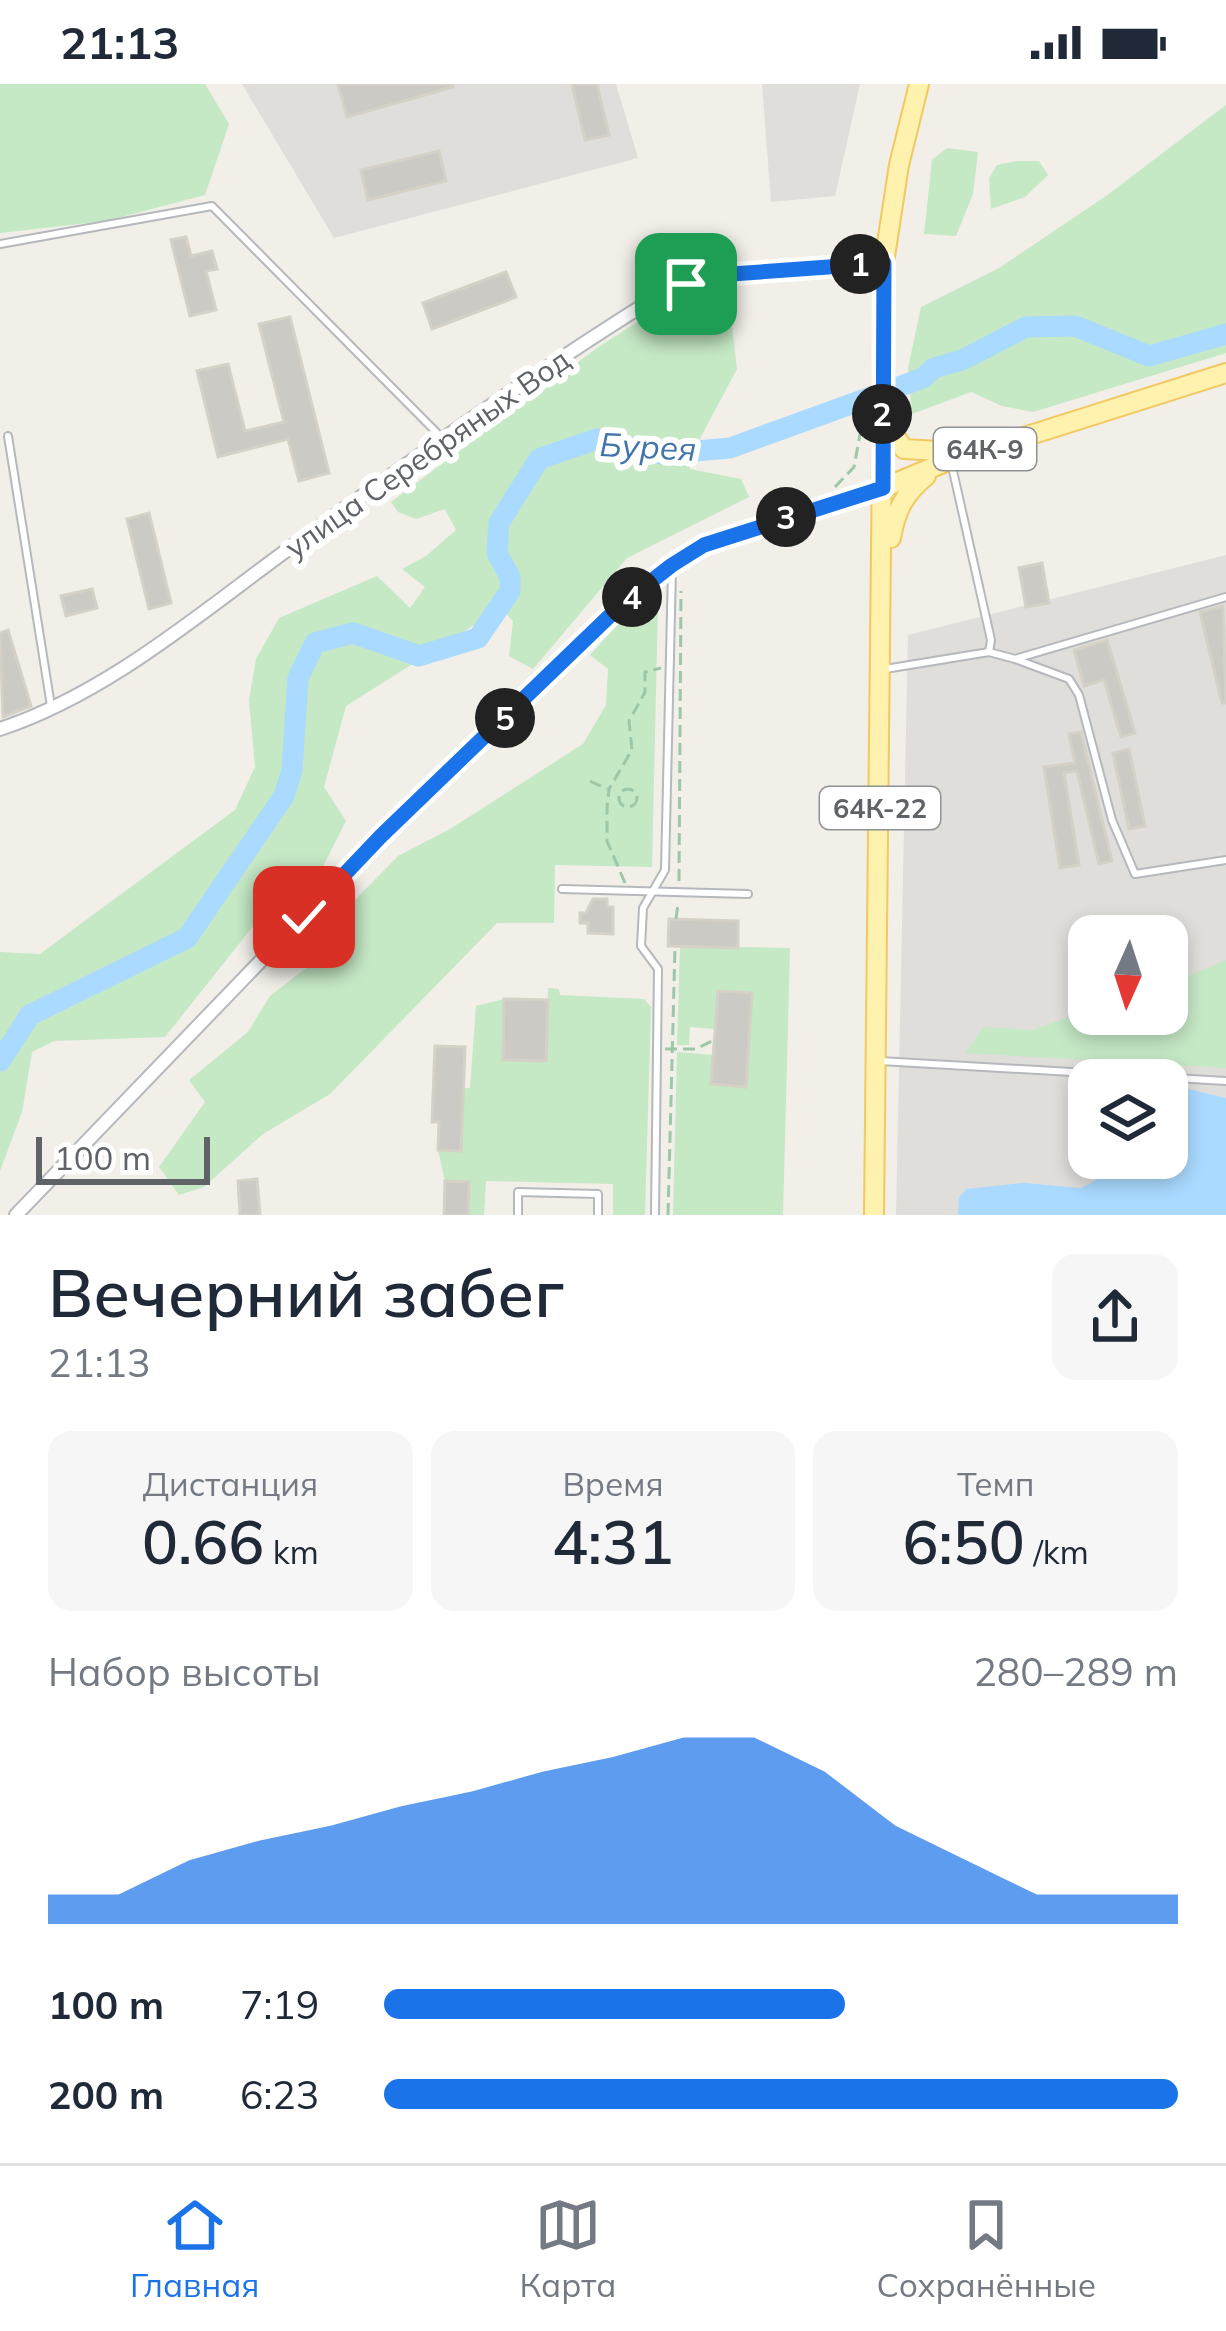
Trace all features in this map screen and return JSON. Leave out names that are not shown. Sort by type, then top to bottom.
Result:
[{"type":"main road","points":[[883,488],[876,414],[883,370],[884,263],[899,165],[919,84]]},
{"type":"main road","name":"64К-9","points":[[883,488],[946,462],[1226,373]]},
{"type":"main road","points":[[876,414],[904,449],[980,451]]},
{"type":"main road","points":[[882,597],[898,507],[908,491],[946,462]]},
{"type":"main road","name":"64К-22","points":[[874,1215],[883,488]]},
{"type":"street","name":"улица Серебряных Вод","points":[[0,729],[52,710],[144,654],[442,438],[597,334],[686,284],[732,274],[884,263]]},
{"type":"street","points":[[16,1215],[381,836],[622,604],[704,545],[883,488]]},
{"type":"lane","points":[[0,244],[212,206],[442,438]]},
{"type":"lane","points":[[8,436],[52,710]]},
{"type":"lane","points":[[946,462],[991,640],[989,652]]},
{"type":"lane","points":[[655,1215],[658,969],[641,946],[643,908],[665,869],[677,562]]},
{"type":"lane","points":[[1015,658],[1226,597]]},
{"type":"lane","points":[[882,670],[989,652],[1069,680],[1079,694],[1112,820],[1135,874],[1226,860]]},
{"type":"lane","points":[[562,889],[748,894]]},
{"type":"lane","points":[[877,1060],[1226,1082]]},
{"type":"lane","points":[[518,1215],[518,1192],[598,1194],[598,1215]]},
{"type":"path","points":[[835,487],[854,467],[876,414]]},
{"type":"path","points":[[676,919],[677,562]]},
{"type":"path","points":[[628,891],[607,841],[609,789],[632,750],[629,722],[645,692],[645,672],[670,668]]},
{"type":"path","points":[[590,781],[609,789]]},
{"type":"path","points":[[610,798],[619,799]]},
{"type":"path","points":[[668,1215],[675,946]]},
{"type":"path","points":[[657,1048],[696,1049],[714,1040]]},
{"type":"shaded area","points":[[242,84],[616,84],[638,158],[334,238]]},
{"type":"shaded area","points":[[762,84],[860,84],[835,196],[771,202]]},
{"type":"shaded area","points":[[1226,555],[1226,1215],[896,1215],[908,635]]},
{"type":"green space","points":[[0,84],[205,84],[229,124],[205,195],[106,221],[0,233]]},
{"type":"green space","points":[[1226,105],[1226,353],[1033,412],[1002,406],[971,392],[912,414],[908,368],[921,307],[999,268],[1106,196]]},
{"type":"green space","points":[[947,148],[978,152],[973,194],[956,236],[924,234],[932,160]]},
{"type":"green space","points":[[1039,161],[1048,175],[1025,197],[991,209],[989,178],[997,165]]},
{"type":"green space","points":[[696,292],[730,308],[737,369],[689,459],[690,469],[741,479],[749,497],[627,558],[533,669],[509,656],[513,621],[501,608],[346,706],[324,787],[346,821],[317,878],[281,891],[165,1037],[54,1041],[32,1052],[22,1112],[0,1171],[0,952],[40,954],[235,810],[255,767],[249,700],[256,659],[279,618],[377,576],[410,608],[425,587],[402,569],[456,530],[445,509],[416,519],[398,512],[391,502],[597,348],[673,299]]},
{"type":"green space","points":[[649,597],[658,604],[652,867],[555,865],[554,923],[497,923],[330,1094],[263,1134],[204,1187],[179,1195],[159,1167],[205,1102],[189,1080],[248,1032],[270,996],[337,944],[355,900],[398,856],[450,829],[583,744],[606,705],[608,669],[590,655],[640,600]]},
{"type":"green space","points":[[680,946],[790,948],[783,1215],[673,1215],[677,1052],[713,1055],[711,1084],[746,1086],[752,994],[718,991],[715,1029],[690,1027],[689,1045],[677,1045]]},
{"type":"green space","points":[[1226,960],[1226,1068],[1188,1066],[1188,1059],[965,1053],[983,1027],[1033,1030],[1068,1018],[1068,1035],[1188,1035],[1188,976]]},
{"type":"green space","points":[[548,988],[559,989],[560,995],[644,999],[651,1007],[645,1215],[613,1215],[613,1184],[486,1181],[484,1215],[468,1215],[469,1182],[445,1181],[438,1150],[461,1150],[463,1088],[470,1088],[476,1006],[504,999],[503,1059],[546,1061]]},
{"type":"water","points":[[1188,1089],[1226,1098],[1226,1215],[958,1215],[959,1198],[966,1189],[1024,1183],[1081,1188],[1096,1180],[1188,1179]]},
{"type":"building","points":[[338,84],[453,84],[453,87],[347,117]]},
{"type":"building","points":[[572,84],[597,84],[609,135],[585,140]]},
{"type":"building","points":[[439,151],[446,181],[368,200],[361,170]]},
{"type":"building","points":[[186,237],[191,256],[212,251],[217,269],[206,271],[216,310],[190,316],[171,240]]},
{"type":"building","points":[[506,272],[516,297],[432,329],[423,303]]},
{"type":"building","points":[[290,317],[329,473],[299,481],[288,439],[218,457],[197,371],[228,364],[245,431],[284,422],[259,324]]},
{"type":"building","points":[[149,513],[171,603],[149,609],[127,519]]},
{"type":"building","points":[[1042,563],[1049,603],[1026,607],[1019,568]]},
{"type":"building","points":[[92,589],[97,608],[66,616],[61,596]]},
{"type":"building","points":[[1223,606],[1226,703],[1222,703],[1200,612]]},
{"type":"building","points":[[8,630],[31,706],[3,717],[0,633]]},
{"type":"building","points":[[1107,640],[1135,733],[1121,737],[1104,680],[1084,686],[1074,650]]},
{"type":"building","points":[[1081,732],[1112,861],[1099,864],[1077,771],[1064,773],[1079,865],[1060,868],[1044,767],[1075,763],[1069,734]]},
{"type":"building","points":[[1129,749],[1145,826],[1129,829],[1113,753]]},
{"type":"building","points":[[593,899],[607,899],[607,907],[613,907],[613,934],[588,933],[588,923],[580,923],[580,913],[586,913]]},
{"type":"building","points":[[669,919],[738,921],[738,948],[668,946]]},
{"type":"building","points":[[718,991],[752,993],[746,1087],[711,1084]]},
{"type":"building","points":[[504,999],[548,1000],[546,1061],[503,1060]]},
{"type":"building","points":[[435,1046],[465,1047],[461,1151],[438,1150],[439,1122],[432,1122]]},
{"type":"building","points":[[257,1179],[260,1215],[240,1215],[238,1181]]},
{"type":"building","points":[[445,1181],[469,1182],[468,1215],[444,1215]]},
{"type":"waterway","name":"Бурея","points":[[0,1061],[30,1015],[187,938],[284,796],[292,770],[298,678],[315,643],[353,633],[419,656],[478,638],[510,591],[510,577],[497,553],[499,523],[539,459],[597,439],[661,454],[730,448],[923,378],[934,368],[962,360],[1026,327],[1075,326],[1149,356],[1226,334]]},
{"type":"route","points":[[304,917],[381,836],[622,604],[672,565],[704,545],[883,488],[884,263],[732,274],[686,284]]}]
